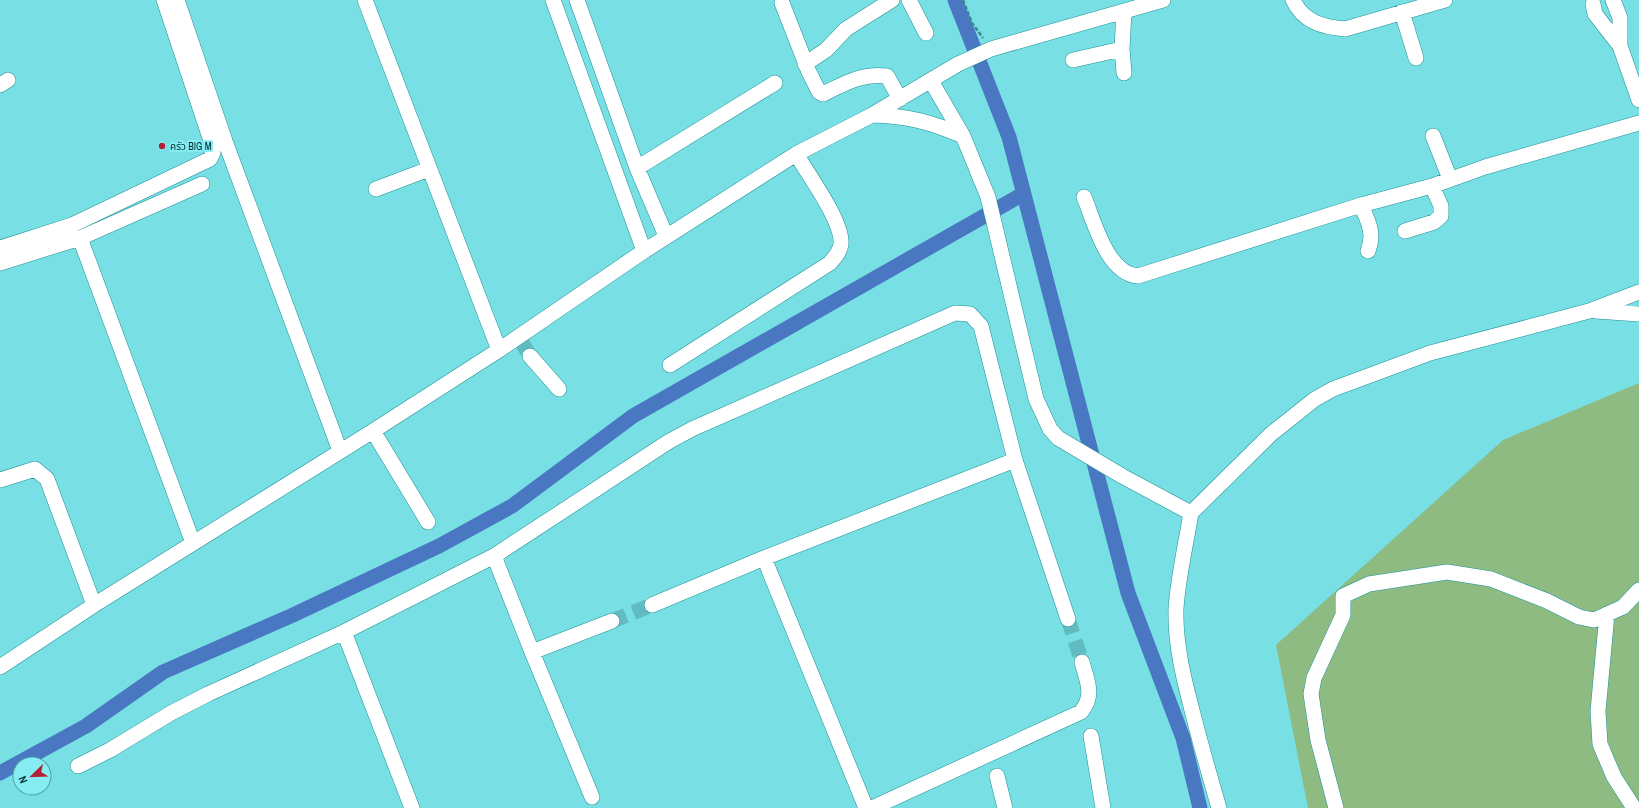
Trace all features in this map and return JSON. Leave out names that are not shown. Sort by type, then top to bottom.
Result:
[{"type":"street","points":[[0,248],[72,225],[210,159],[213,153],[213,147],[164,0]]},
{"type":"street","points":[[177,0],[225,141],[340,451]]},
{"type":"street","points":[[365,0],[499,350]]},
{"type":"street","points":[[553,0],[644,251]]},
{"type":"street","points":[[577,0],[637,168],[666,236]]},
{"type":"street","points":[[805,64],[826,50],[846,29],[892,0]]},
{"type":"street","points":[[909,0],[926,33]]},
{"type":"street","points":[[0,667],[94,605],[373,431],[499,350],[519,339],[666,236],[796,154],[872,115],[958,64],[991,49],[1163,0]]},
{"type":"street","points":[[1294,0],[1305,17],[1328,27],[1344,29],[1445,0]]},
{"type":"street","points":[[1588,2],[1600,4],[1608,0]]},
{"type":"street","points":[[1613,0],[1620,18],[1620,46]]},
{"type":"street","points":[[1588,2],[1620,46],[1639,100]]},
{"type":"street","points":[[782,3],[805,64],[815,88],[819,92],[823,94],[858,77],[881,75],[887,76],[900,99]]},
{"type":"street","points":[[1124,11],[1122,48],[1124,73]]},
{"type":"street","points":[[1402,12],[1416,58]]},
{"type":"street","points":[[1073,60],[1122,48]]},
{"type":"street","points":[[930,81],[963,136],[988,197],[1036,399],[1050,429],[1058,438],[1122,476],[1192,513]]},
{"type":"street","points":[[637,168],[775,83]]},
{"type":"street","points":[[872,115],[896,116],[920,120],[938,125],[963,136]]},
{"type":"street","points":[[1084,197],[1106,251],[1114,263],[1132,275],[1138,276],[1361,205],[1432,186],[1485,167],[1639,123]]},
{"type":"street","points":[[1433,136],[1450,179]]},
{"type":"street","points":[[670,365],[830,263],[840,250],[841,235],[828,205],[796,154]]},
{"type":"street","points":[[376,190],[429,169]]},
{"type":"street","points":[[0,263],[80,238],[202,184]]},
{"type":"street","points":[[1405,231],[1434,222],[1441,216],[1441,206],[1432,186]]},
{"type":"street","points":[[1361,205],[1371,228],[1370,245],[1368,251]]},
{"type":"street","points":[[80,238],[193,543]]},
{"type":"street","points":[[1219,808],[1205,762],[1178,650],[1176,609],[1180,575],[1192,513],[1271,434],[1315,400],[1333,389],[1430,353],[1589,311],[1639,292]]},
{"type":"street","points":[[1589,311],[1639,314]]},
{"type":"street","points":[[78,766],[110,750],[171,713],[208,694],[344,632],[494,556],[668,442],[692,429],[955,313],[970,314],[981,326],[1015,460],[1068,619]]},
{"type":"street","points":[[530,356],[559,389]]},
{"type":"street","points":[[373,431],[428,522]]},
{"type":"street","points":[[652,605],[764,558],[1015,460]]},
{"type":"street","points":[[0,480],[35,469],[47,479],[94,605]]},
{"type":"street","points":[[494,556],[592,797]]},
{"type":"street","points":[[764,558],[866,808]]},
{"type":"street","points":[[1336,808],[1318,740],[1311,694],[1314,678],[1343,615],[1343,596],[1369,584],[1446,572],[1491,579],[1547,601],[1579,617],[1594,620],[1623,607],[1639,590]]},
{"type":"street","points":[[1607,614],[1598,711],[1600,744],[1614,777],[1634,808]]},
{"type":"street","points":[[532,652],[612,621]]},
{"type":"street","points":[[344,632],[412,808]]},
{"type":"street","points":[[872,808],[1081,712],[1087,704],[1090,694],[1082,662]]},
{"type":"street","points":[[1091,736],[1103,808]]},
{"type":"street","points":[[997,776],[1005,808]]},
{"type":"path","points":[[963,0],[972,23],[991,49]]},
{"type":"green space","points":[[1639,383],[1639,808],[1308,808],[1276,645],[1503,440]]},
{"type":"waterway","points":[[955,0],[1009,137],[1128,593],[1183,738],[1200,808]]},
{"type":"waterway","points":[[0,773],[86,726],[163,672],[293,615],[439,546],[512,506],[633,416],[1023,194]]},
{"type":"tunnel","points":[[521,341],[530,356]]},
{"type":"tunnel","points":[[612,621],[652,605]]},
{"type":"tunnel","points":[[1068,619],[1082,662]]},
{"type":"place","name":"ครัว BIG M","points":[[162,146]]}]
